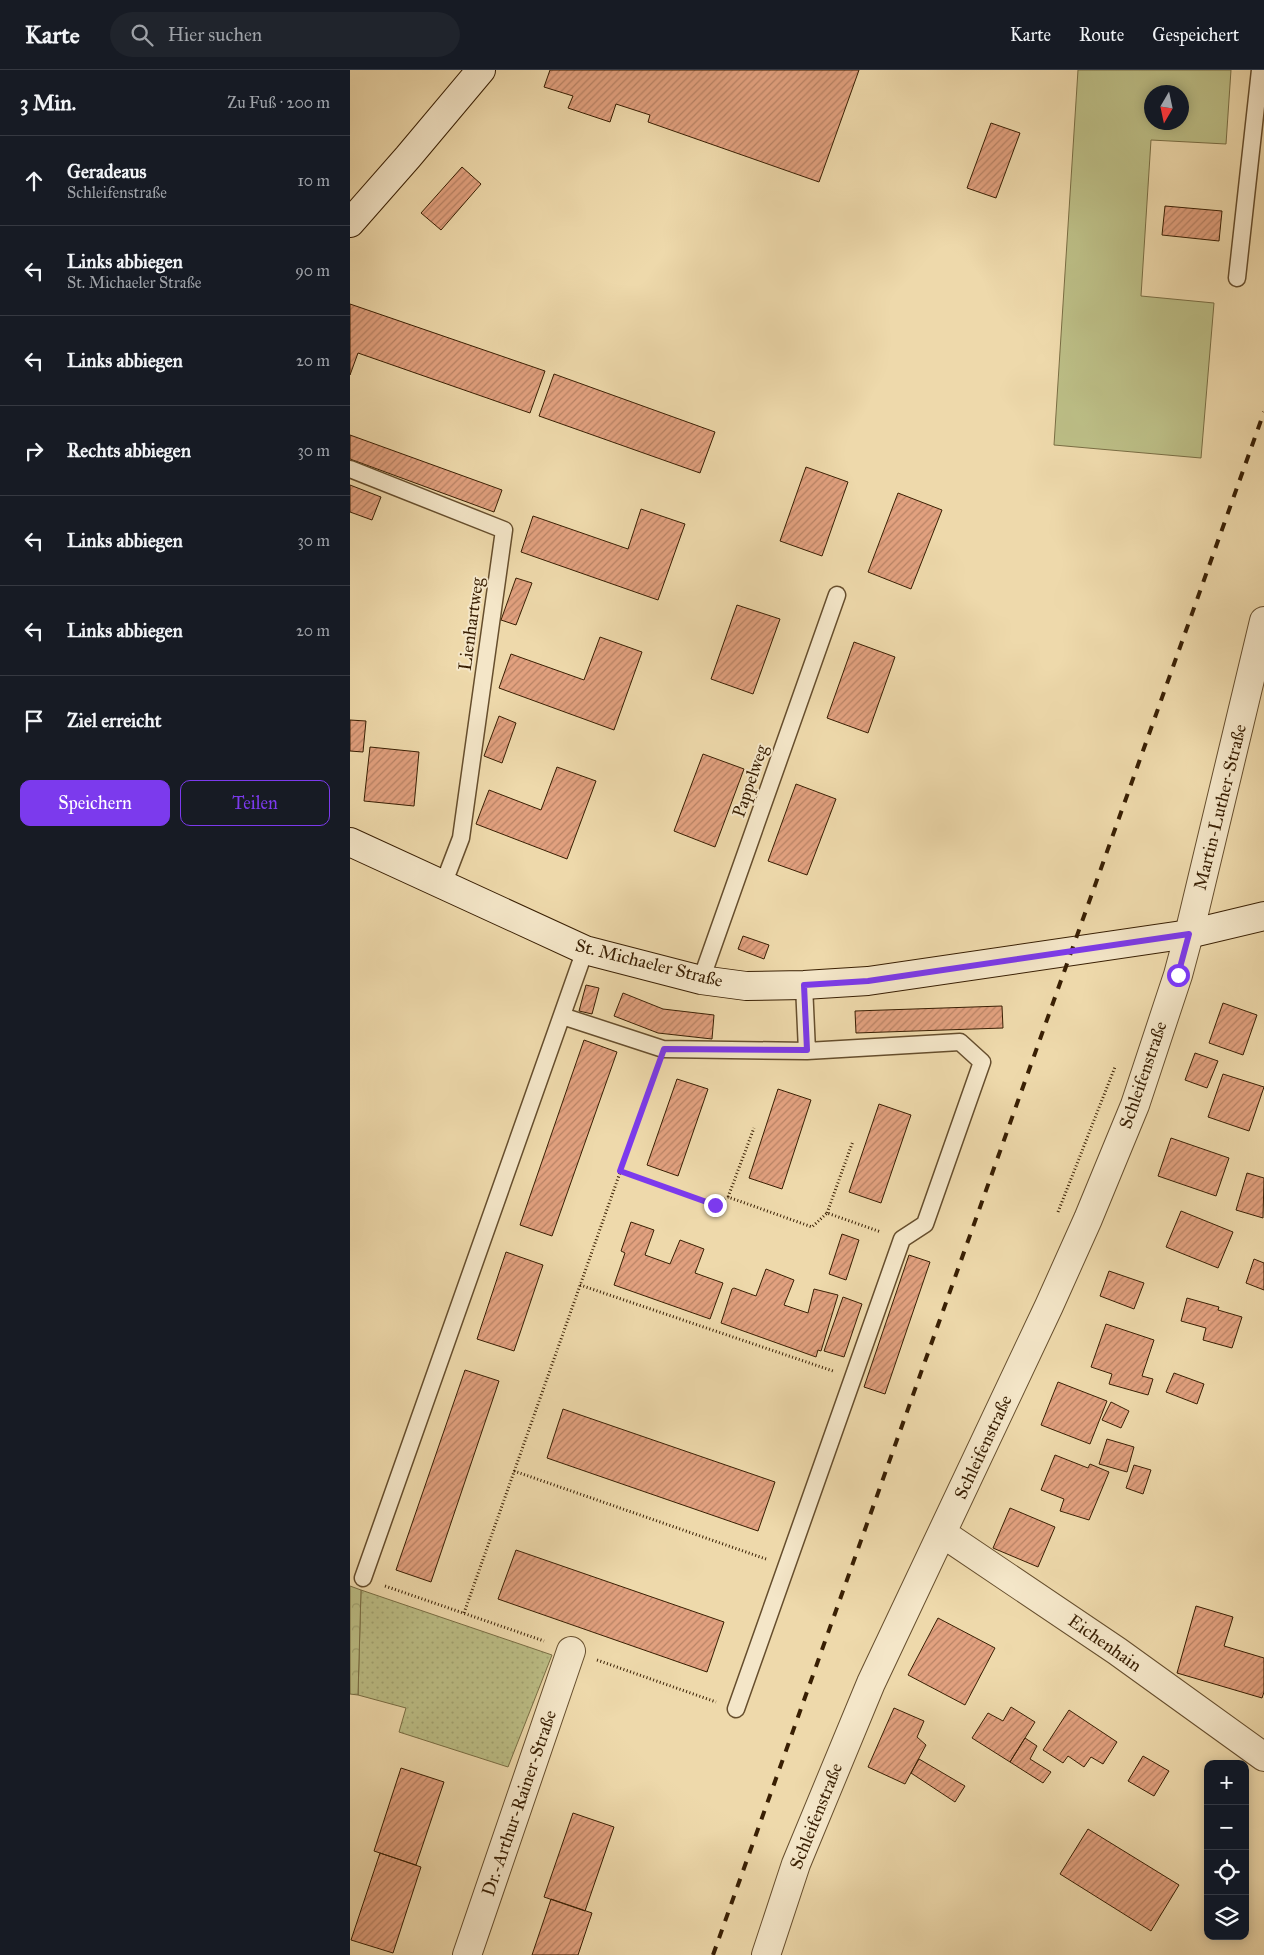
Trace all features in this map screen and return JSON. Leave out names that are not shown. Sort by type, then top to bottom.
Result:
[{"type":"street","points":[[350,223],[481,70]]},
{"type":"street","name":"Martin-Luther-Straße","points":[[1189,934],[1264,621]]},
{"type":"street","name":"St. Michaeler Straße","points":[[350,842],[585,950],[701,980],[746,986],[868,981],[1189,934],[1264,916]]},
{"type":"street","name":"Schleifenstraße","points":[[766,1955],[796,1864],[867,1692],[1050,1306],[1088,1219],[1135,1105],[1178,975],[1189,934]]},
{"type":"street","name":"Eichenhain","points":[[942,1533],[1117,1651],[1264,1757]]},
{"type":"street","name":"Dr.-Arthur-Rainer-Straße","points":[[467,1955],[571,1651]]},
{"type":"lane","points":[[1237,278],[1260,70]]},
{"type":"lane","name":"Lienhartweg","points":[[350,469],[504,530],[461,838],[442,885]]},
{"type":"lane","name":"Pappelweg","points":[[701,980],[837,595]]},
{"type":"lane","points":[[363,1578],[585,950]]},
{"type":"lane","points":[[804,985],[807,1050]]},
{"type":"lane","points":[[562,1016],[664,1049],[807,1050],[960,1042],[982,1062],[925,1224],[902,1239],[736,1709]]},
{"type":"path","points":[[464,1613],[664,1049]]},
{"type":"path","points":[[620,1171],[715,1205],[728,1197],[754,1128]]},
{"type":"path","points":[[728,1197],[812,1227],[827,1214],[853,1141]]},
{"type":"path","points":[[827,1214],[902,1239]]},
{"type":"path","points":[[580,1285],[853,1378]]},
{"type":"path","points":[[514,1472],[787,1566]]},
{"type":"green space","points":[[1078,70],[1231,70],[1226,144],[1151,140],[1141,296],[1214,303],[1201,458],[1054,445]]},
{"type":"green space","points":[[350,1586],[361,1590],[358,1695],[350,1694]]},
{"type":"green space","points":[[361,1590],[552,1655],[508,1767],[399,1732],[406,1708],[358,1695]]},
{"type":"building","points":[[550,70],[859,70],[819,182],[648,122],[650,115],[616,104],[610,122],[568,108],[573,96],[544,87]]},
{"type":"building","points":[[991,123],[1020,133],[996,198],[967,188]]},
{"type":"building","points":[[462,167],[481,184],[441,230],[421,213]]},
{"type":"building","points":[[1165,206],[1222,211],[1219,241],[1162,235]]},
{"type":"building","points":[[350,304],[545,371],[530,413],[358,353],[350,375]]},
{"type":"building","points":[[554,374],[715,432],[700,473],[539,416]]},
{"type":"building","points":[[350,435],[502,490],[494,512],[350,459]]},
{"type":"building","points":[[806,467],[848,482],[822,556],[780,541]]},
{"type":"building","points":[[350,485],[381,497],[372,520],[350,512]]},
{"type":"building","points":[[898,493],[942,510],[911,589],[868,572]]},
{"type":"building","points":[[641,509],[685,524],[658,600],[521,552],[533,516],[628,549]]},
{"type":"building","points":[[516,578],[532,583],[516,625],[501,620]]},
{"type":"building","points":[[737,605],[780,619],[753,694],[711,679]]},
{"type":"building","points":[[600,637],[642,652],[614,730],[499,688],[511,654],[584,680]]},
{"type":"building","points":[[854,642],[895,657],[868,733],[827,718]]},
{"type":"building","points":[[499,716],[516,723],[502,763],[484,756]]},
{"type":"building","points":[[350,720],[366,721],[363,752],[350,751]]},
{"type":"building","points":[[370,747],[419,752],[414,806],[364,801]]},
{"type":"building","points":[[703,754],[744,769],[715,847],[674,831]]},
{"type":"building","points":[[557,767],[596,781],[567,859],[476,824],[489,790],[541,810]]},
{"type":"building","points":[[796,784],[836,799],[807,875],[768,861]]},
{"type":"building","points":[[743,936],[769,945],[764,959],[738,949]]},
{"type":"building","points":[[586,985],[599,988],[592,1014],[579,1011]]},
{"type":"building","points":[[623,993],[663,1009],[714,1015],[712,1039],[658,1033],[614,1016]]},
{"type":"building","points":[[1223,1003],[1257,1015],[1243,1055],[1209,1043]]},
{"type":"building","points":[[1002,1006],[1003,1028],[856,1033],[855,1011]]},
{"type":"building","points":[[584,1040],[617,1052],[552,1236],[520,1225]]},
{"type":"building","points":[[1195,1053],[1218,1061],[1207,1088],[1185,1080]]},
{"type":"building","points":[[1223,1074],[1264,1087],[1249,1131],[1208,1117]]},
{"type":"building","points":[[677,1079],[708,1089],[678,1176],[647,1165]]},
{"type":"building","points":[[778,1089],[811,1100],[782,1189],[749,1178]]},
{"type":"building","points":[[879,1104],[911,1115],[881,1203],[849,1192]]},
{"type":"building","points":[[1171,1138],[1229,1158],[1216,1196],[1158,1176]]},
{"type":"building","points":[[1247,1173],[1264,1178],[1263,1218],[1236,1210]]},
{"type":"building","points":[[1181,1211],[1233,1232],[1218,1268],[1166,1247]]},
{"type":"building","points":[[631,1222],[654,1230],[645,1255],[670,1264],[680,1240],[704,1249],[695,1273],[723,1283],[710,1319],[614,1285],[625,1253],[621,1251]]},
{"type":"building","points":[[842,1234],[859,1240],[846,1280],[829,1274]]},
{"type":"building","points":[[506,1252],[543,1265],[514,1351],[477,1339]]},
{"type":"building","points":[[909,1255],[930,1262],[885,1394],[864,1387]]},
{"type":"building","points":[[1254,1259],[1264,1263],[1264,1290],[1246,1283]]},
{"type":"building","points":[[766,1269],[794,1280],[784,1305],[808,1313],[814,1289],[838,1295],[821,1351],[818,1350],[816,1357],[721,1323],[732,1289],[734,1288],[756,1296]]},
{"type":"building","points":[[1109,1271],[1144,1283],[1134,1309],[1100,1296]]},
{"type":"building","points":[[843,1297],[862,1304],[844,1357],[824,1351]]},
{"type":"building","points":[[1187,1298],[1219,1307],[1218,1310],[1242,1317],[1232,1348],[1203,1340],[1206,1328],[1181,1321]]},
{"type":"building","points":[[1106,1324],[1154,1340],[1142,1376],[1153,1379],[1148,1395],[1109,1384],[1112,1374],[1091,1367]]},
{"type":"building","points":[[465,1370],[499,1381],[431,1582],[396,1570]]},
{"type":"building","points":[[1174,1373],[1204,1384],[1197,1404],[1166,1392]]},
{"type":"building","points":[[1058,1382],[1107,1401],[1090,1444],[1041,1425]]},
{"type":"building","points":[[1111,1402],[1129,1411],[1121,1428],[1102,1420]]},
{"type":"building","points":[[563,1409],[775,1482],[758,1531],[547,1458]]},
{"type":"building","points":[[1107,1439],[1134,1447],[1127,1472],[1099,1464]]},
{"type":"building","points":[[1055,1455],[1088,1468],[1090,1464],[1109,1472],[1089,1520],[1060,1511],[1064,1499],[1041,1490]]},
{"type":"building","points":[[1134,1465],[1151,1470],[1143,1494],[1126,1488]]},
{"type":"building","points":[[1010,1508],[1055,1527],[1038,1567],[993,1548]]},
{"type":"building","points":[[516,1550],[724,1622],[707,1672],[498,1599]]},
{"type":"building","points":[[1196,1606],[1233,1617],[1224,1646],[1264,1658],[1264,1692],[1262,1698],[1177,1673]]},
{"type":"building","points":[[938,1618],[995,1648],[965,1705],[908,1675]]},
{"type":"building","points":[[1011,1707],[1035,1722],[1010,1762],[972,1738],[988,1713],[1003,1721]]},
{"type":"building","points":[[894,1708],[924,1721],[917,1737],[926,1745],[905,1784],[868,1767]]},
{"type":"building","points":[[1069,1710],[1117,1742],[1103,1764],[1091,1757],[1084,1767],[1068,1756],[1063,1763],[1043,1750]]},
{"type":"building","points":[[1025,1738],[1037,1746],[1030,1759],[1051,1772],[1043,1783],[1010,1762]]},
{"type":"building","points":[[1143,1756],[1169,1771],[1154,1796],[1128,1781]]},
{"type":"building","points":[[919,1759],[965,1786],[955,1802],[911,1773]]},
{"type":"building","points":[[401,1768],[444,1782],[416,1865],[374,1851]]},
{"type":"building","points":[[573,1813],[614,1827],[585,1911],[544,1897]]},
{"type":"building","points":[[1088,1829],[1179,1885],[1151,1931],[1060,1874]]},
{"type":"building","points":[[380,1853],[421,1867],[393,1953],[351,1940]]},
{"type":"building","points":[[551,1899],[592,1913],[578,1955],[532,1955]]},
{"type":"railway","points":[[713,1955],[1264,412]]},
{"type":"route","points":[[715,1205],[620,1171],[664,1049],[807,1050],[804,985],[868,981],[1189,934],[1178,975]]}]
